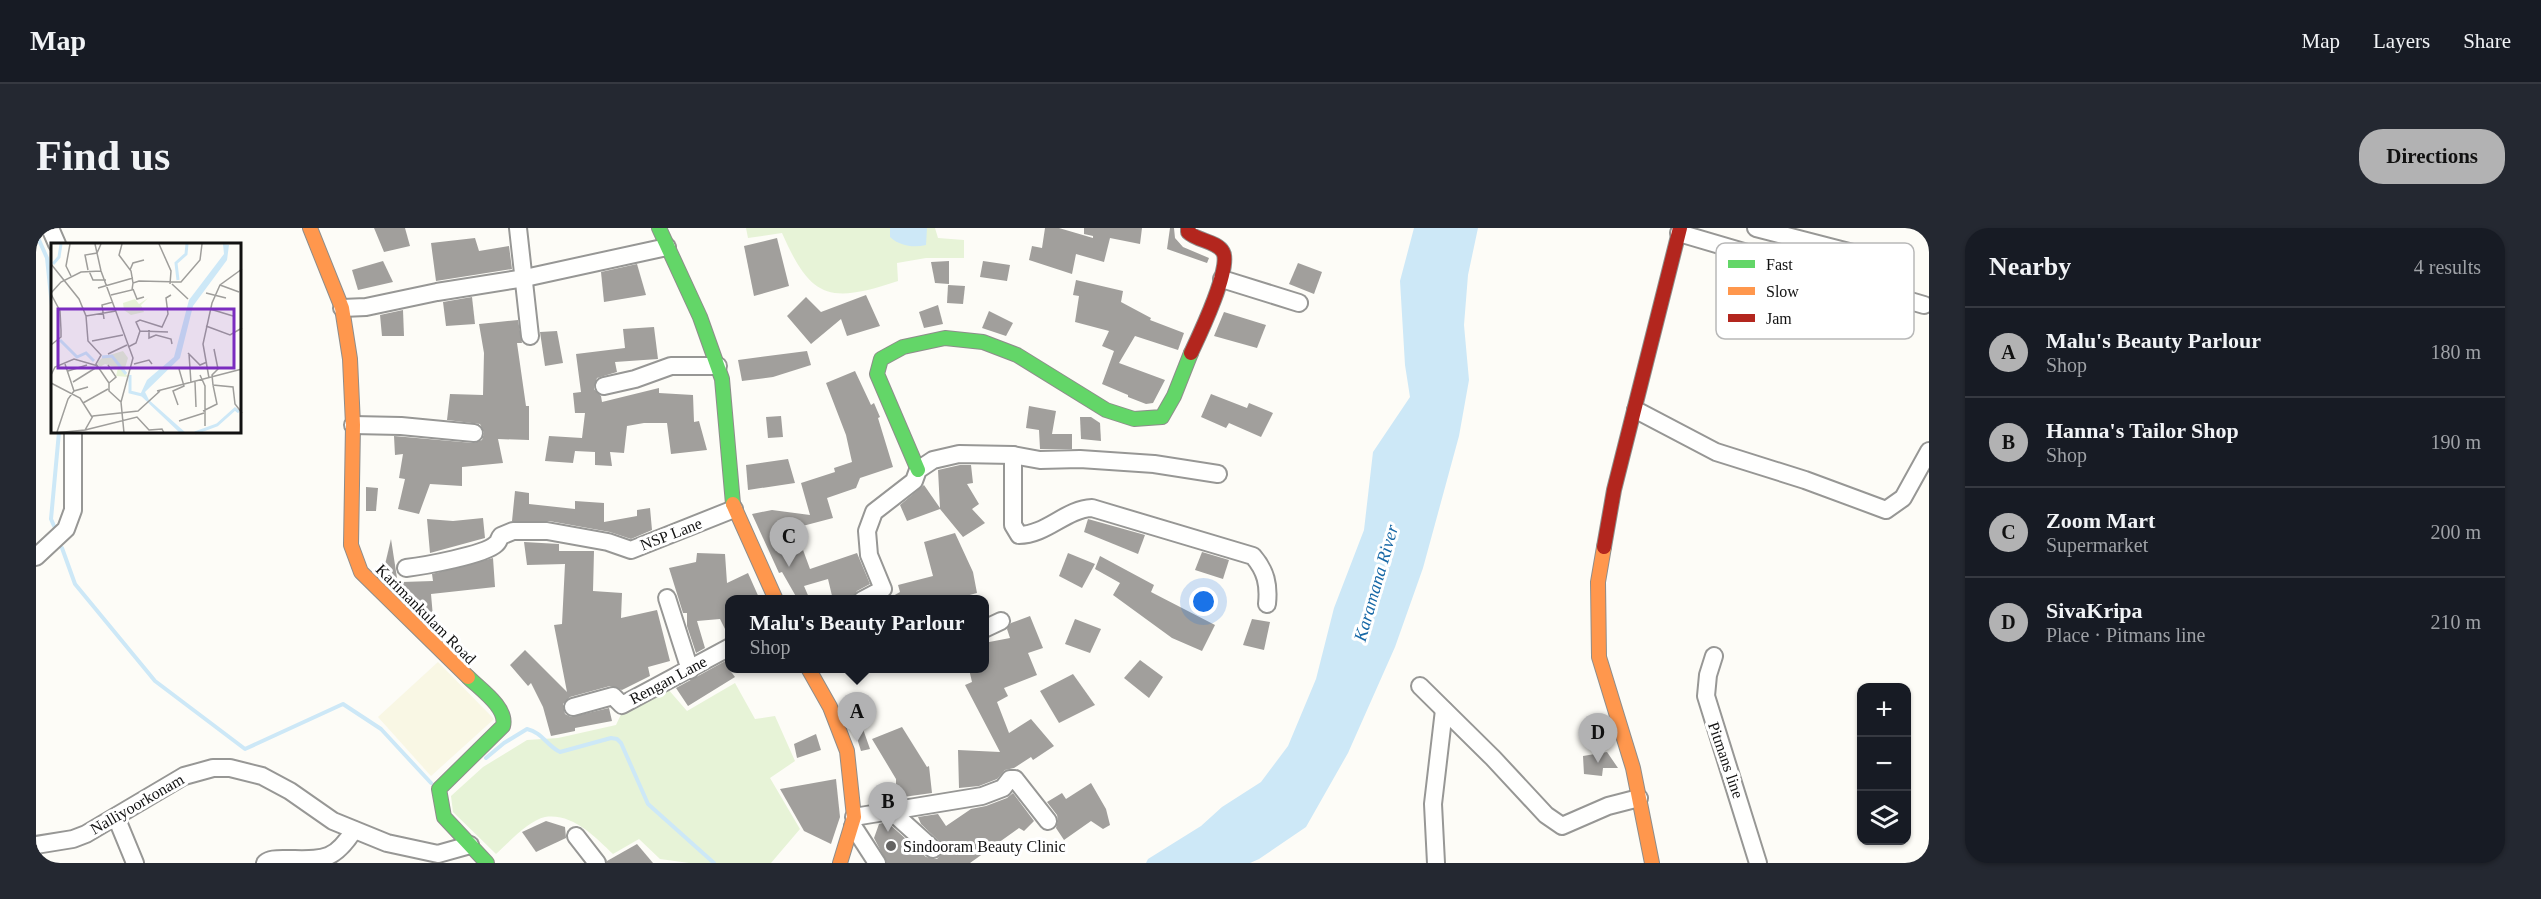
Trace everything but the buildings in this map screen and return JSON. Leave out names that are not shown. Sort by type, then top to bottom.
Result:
[{"type":"street","points":[[50,228],[57,243]]},
{"type":"street","name":"Karimankulam Road","points":[[310,228],[342,308],[350,359],[353,424],[351,545],[361,572],[396,610],[502,711],[505,719],[503,726],[439,789],[444,818],[487,863]]},
{"type":"street","points":[[518,228],[530,336]]},
{"type":"street","points":[[659,228],[684,279],[718,366],[722,379],[729,476],[734,509],[775,595]]},
{"type":"street","points":[[918,470],[878,374],[877,363],[883,356],[922,341],[971,338],[987,342],[1038,366],[1111,412],[1138,420],[1151,421],[1162,417],[1174,396],[1222,279],[1225,257],[1223,252],[1211,243],[1193,237],[1188,232],[1188,228]]},
{"type":"street","points":[[1756,228],[1814,243]]},
{"type":"street","points":[[1652,863],[1633,768],[1599,657],[1598,582],[1614,490],[1680,230],[1722,243]]},
{"type":"street","points":[[342,308],[366,307],[437,292],[525,279],[667,247]]},
{"type":"street","points":[[1222,279],[1299,303]]},
{"type":"street","points":[[1914,302],[1924,305]]},
{"type":"street","points":[[604,386],[635,379],[671,366],[718,366]]},
{"type":"street","points":[[1636,410],[1716,452],[1805,480],[1886,510],[1903,498],[1929,452]]},
{"type":"street","points":[[353,424],[474,433]]},
{"type":"street","points":[[36,557],[66,529],[74,510],[73,434]]},
{"type":"street","points":[[887,595],[869,555],[867,531],[874,512],[914,481],[918,470],[933,459],[958,454],[1013,455],[1040,459],[1154,464],[1218,474]]},
{"type":"street","points":[[1013,455],[1013,525],[1019,535],[1030,535],[1079,509],[1092,508],[1253,556],[1263,567],[1268,588],[1267,604]]},
{"type":"street","name":"NSP Lane","points":[[406,568],[452,559],[486,549],[496,544],[501,536],[513,531],[547,531],[631,550],[734,509]]},
{"type":"street","points":[[667,598],[690,670]]},
{"type":"street","points":[[989,627],[1001,621]]},
{"type":"street","name":"Rengan Lane","points":[[573,707],[613,696],[622,705],[725,649]]},
{"type":"street","name":"Pitmans line","points":[[1714,656],[1708,675],[1706,696],[1758,863]]},
{"type":"street","points":[[810,673],[830,707],[847,751],[854,822],[877,863]]},
{"type":"street","points":[[1420,686],[1546,815],[1562,826],[1608,806],[1639,798]]},
{"type":"street","points":[[1436,863],[1433,804],[1444,710]]},
{"type":"street","name":"Nalliyoorkonam","points":[[36,845],[74,840],[184,776],[213,768],[230,768],[262,776],[290,791],[333,821],[387,843],[431,853],[448,852],[462,845],[470,845]]},
{"type":"street","points":[[854,822],[892,812],[982,796],[1003,788],[1010,779],[1015,779],[1048,821]]},
{"type":"street","points":[[892,812],[933,849]]},
{"type":"street","points":[[116,817],[135,863]]},
{"type":"street","points":[[840,863],[854,822]]},
{"type":"street","points":[[265,863],[279,859],[321,862],[331,860],[344,850],[354,830]]},
{"type":"street","points":[[576,836],[597,863]]},
{"type":"street","points":[[449,863],[470,845]]},
{"type":"shaded area","points":[[438,662],[494,719],[431,776],[378,717]]},
{"type":"green space","points":[[746,228],[935,228],[938,238],[964,240],[964,258],[926,258],[897,263],[898,281],[855,292],[839,293],[825,290],[813,283],[792,255],[782,233],[748,238]]},
{"type":"green space","points":[[735,683],[755,719],[775,716],[795,761],[770,778],[800,829],[771,863],[689,863],[660,859],[639,839],[613,854],[599,840],[574,822],[555,817],[545,817],[532,823],[496,854],[453,812],[451,796],[483,767],[527,740],[558,738],[616,725],[623,710],[667,688],[687,711]]},
{"type":"water","points":[[890,228],[927,228],[926,245],[902,244],[890,237]]},
{"type":"water","name":"Karamana River","points":[[1414,228],[1478,228],[1468,275],[1464,325],[1469,380],[1459,436],[1423,568],[1395,647],[1348,753],[1306,827],[1250,863],[1146,863],[1148,859],[1201,826],[1222,807],[1261,782],[1288,746],[1316,679],[1334,608],[1364,530],[1373,452],[1410,397],[1405,365],[1400,281]]},
{"type":"waterway","points":[[39,240],[47,258],[51,296]]},
{"type":"waterway","points":[[54,526],[51,519],[59,434]]},
{"type":"waterway","points":[[62,548],[75,584],[155,681],[245,749],[343,704],[381,729],[431,783]]},
{"type":"waterway","points":[[486,758],[504,743],[527,729],[537,733],[560,752],[611,738],[617,739],[621,743],[648,804],[714,863]]},
{"type":"traffic: fast","points":[[659,228],[700,317],[722,379],[733,504]]},
{"type":"traffic: fast","points":[[918,470],[877,374],[881,359],[903,347],[945,338],[983,342],[1017,355],[1106,410],[1134,419],[1162,417],[1174,396],[1191,353]]},
{"type":"traffic: fast","points":[[468,677],[497,706],[501,712],[503,726],[439,789],[444,817],[487,863]]},
{"type":"traffic: slow","points":[[310,228],[342,308],[350,359],[353,425],[351,545],[361,572],[468,677]]},
{"type":"traffic: slow","points":[[733,504],[774,595]]},
{"type":"traffic: slow","points":[[1604,547],[1598,582],[1599,657],[1633,768],[1652,863]]},
{"type":"traffic: slow","points":[[811,673],[830,707],[847,751],[854,817],[840,863]]},
{"type":"traffic: jam","points":[[1188,228],[1188,232],[1192,235],[1220,248],[1225,260],[1219,286],[1191,353]]},
{"type":"traffic: jam","points":[[1604,547],[1614,490],[1680,228]]},
{"type":"place","name":"Zoom Mart","points":[[789,567]]},
{"type":"place","name":"Malu's Beauty Parlour","points":[[857,742]]},
{"type":"place","name":"SivaKripa","points":[[1598,763]]},
{"type":"place","name":"Hanna's Tailor Shop","points":[[888,832]]},
{"type":"place","name":"Sindooram Beauty Clinic","points":[[891,846]]}]
